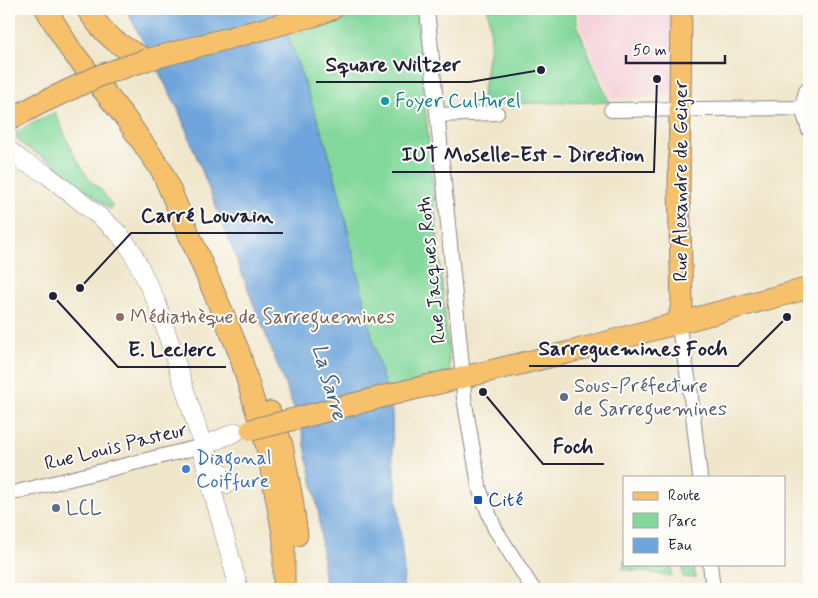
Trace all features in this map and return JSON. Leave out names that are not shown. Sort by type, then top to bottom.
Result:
[{"type":"main road","points":[[46,9],[70,49],[126,119],[162,171],[239,352],[267,447],[284,539],[284,589]]},
{"type":"main road","points":[[61,9],[82,43],[155,138],[189,200],[248,348],[282,444],[297,538],[297,589]]},
{"type":"main road","points":[[86,9],[109,37],[119,45],[146,60]]},
{"type":"main road","name":"Rue Alexandre de Geiger","points":[[678,324],[682,304],[679,189],[681,9]]},
{"type":"main road","points":[[9,120],[92,78],[146,60],[322,12]]},
{"type":"main road","points":[[244,431],[570,352],[809,288]]},
{"type":"street","name":"Rue Jacques Roth","points":[[427,9],[464,398],[480,491],[494,529],[533,589]]},
{"type":"street","points":[[809,89],[806,91],[802,108],[809,130]]},
{"type":"street","points":[[611,110],[802,108]]},
{"type":"street","points":[[437,115],[497,113]]},
{"type":"street","points":[[9,150],[24,162],[46,174],[119,234],[132,250],[158,303],[203,446],[204,461],[239,589]]},
{"type":"street","points":[[678,324],[690,388],[700,476]]},
{"type":"street","points":[[203,446],[244,431]]},
{"type":"street","points":[[203,446],[227,484]]},
{"type":"street","name":"Rue Louis Pasteur","points":[[9,494],[203,446]]},
{"type":"street","points":[[710,566],[713,589]]},
{"type":"shaded area","points":[[577,9],[672,9],[673,95],[611,99],[582,30]]},
{"type":"green space","points":[[364,9],[416,9],[451,380],[388,398],[288,36],[352,17]]},
{"type":"green space","points":[[488,9],[574,9],[579,31],[609,102],[481,104],[491,38]]},
{"type":"green space","points":[[55,112],[73,153],[88,178],[102,191],[113,207],[110,209],[51,162],[24,146],[18,140],[16,132]]},
{"type":"green space","points":[[623,566],[672,566],[671,576],[623,569]]},
{"type":"green space","points":[[682,566],[694,566],[695,578],[683,577]]},
{"type":"water","name":"La Sarre","points":[[126,9],[277,9],[326,144],[340,196],[377,358],[392,412],[393,457],[404,571],[403,589],[325,589],[319,515],[301,426],[178,109]]},
{"type":"place","name":"Square Wiltzer","points":[[541,70]]},
{"type":"place","name":"IUT Moselle-Est - Direction","points":[[657,79]]},
{"type":"place","name":"Foyer Culturel","points":[[385,101]]},
{"type":"place","name":"Carré Louvain","points":[[80,288]]},
{"type":"place","name":"E. Leclerc","points":[[53,296]]},
{"type":"place","name":"Médiathèque de Sarreguemines","points":[[120,317]]},
{"type":"place","name":"Sarreguemines Foch","points":[[787,317]]},
{"type":"place","name":"Foch","points":[[483,392]]},
{"type":"place","name":"Sous-Préfecture de Sarreguemines","points":[[564,397]]},
{"type":"place","name":"Diagonal Coiffure","points":[[186,469]]},
{"type":"place","name":"Cité","points":[[478,500]]},
{"type":"place","name":"LCL","points":[[56,508]]}]
